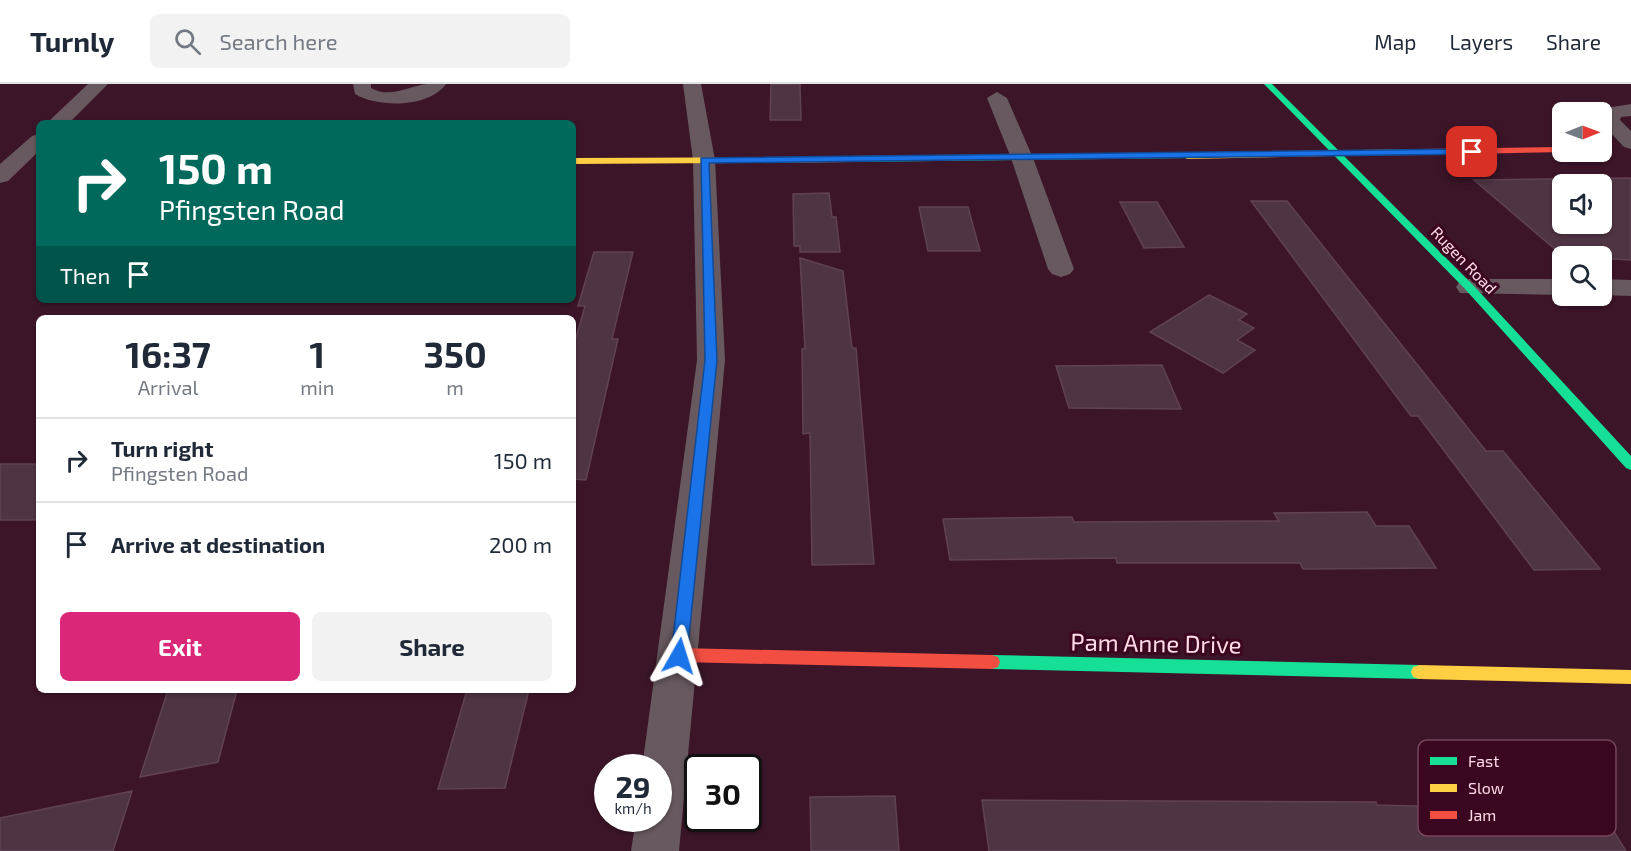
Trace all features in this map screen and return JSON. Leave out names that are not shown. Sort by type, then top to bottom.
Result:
[{"type":"street","points":[[60,120],[99,84]]},
{"type":"street","points":[[362,84],[362,90],[367,94],[388,98],[413,95],[437,84]]},
{"type":"street","points":[[656,851],[711,360],[704,160],[692,84]]},
{"type":"street","name":"Rugen Road","points":[[1268,84],[1469,287],[1631,465]]},
{"type":"street","points":[[374,115],[388,98]]},
{"type":"street","points":[[997,98],[1022,158],[1060,269]]},
{"type":"street","points":[[1624,147],[1610,121],[1613,112],[1631,110]]},
{"type":"street","points":[[5,167],[36,142]]},
{"type":"street","points":[[576,160],[1022,158],[1552,150]]},
{"type":"street","points":[[5,167],[36,162]]},
{"type":"street","points":[[1469,287],[1552,287]]},
{"type":"street","points":[[1612,287],[1631,288]]},
{"type":"street","name":"Pam Anne Drive","points":[[679,656],[1631,677]]},
{"type":"building","points":[[771,84],[800,84],[801,120],[770,120]]},
{"type":"building","points":[[1612,178],[1631,178],[1631,260],[1612,259],[1612,246],[1552,247],[1474,180],[1552,179],[1552,234],[1612,234]]},
{"type":"building","points":[[829,193],[832,217],[836,217],[840,252],[800,252],[800,246],[794,246],[793,194]]},
{"type":"building","points":[[1251,201],[1287,201],[1486,451],[1503,451],[1600,569],[1534,570],[1418,416],[1411,416]]},
{"type":"building","points":[[1120,202],[1157,202],[1184,247],[1144,248]]},
{"type":"building","points":[[919,207],[968,207],[980,251],[928,251]]},
{"type":"building","points":[[594,252],[633,252],[612,339],[618,339],[586,480],[576,479],[576,338],[585,306],[578,306]]},
{"type":"building","points":[[800,258],[843,271],[852,348],[856,348],[874,564],[812,565],[810,433],[803,434],[802,349],[805,349]]},
{"type":"building","points":[[1209,295],[1247,314],[1239,320],[1254,328],[1237,340],[1255,350],[1223,373],[1150,332]]},
{"type":"building","points":[[1162,365],[1181,409],[1069,408],[1056,366]]},
{"type":"building","points":[[0,464],[36,464],[36,520],[0,520]]},
{"type":"building","points":[[1367,512],[1376,526],[1409,526],[1436,568],[1303,569],[1300,563],[1117,563],[1116,558],[950,560],[943,519],[1072,517],[1074,522],[1279,521],[1274,513]]},
{"type":"building","points":[[167,693],[236,693],[218,762],[140,777]]},
{"type":"building","points":[[466,693],[528,693],[505,788],[438,789]]},
{"type":"building","points":[[132,791],[113,851],[0,851],[0,818]]},
{"type":"building","points":[[895,796],[899,851],[811,851],[810,797]]},
{"type":"building","points":[[982,800],[1376,802],[1377,805],[1418,806],[1418,836],[1616,835],[1626,851],[989,851]]},
{"type":"traffic: fast","points":[[1268,84],[1469,287],[1631,465]]},
{"type":"traffic: fast","points":[[852,159],[1187,156]]},
{"type":"traffic: fast","points":[[992,662],[1419,672]]},
{"type":"traffic: slow","points":[[1187,156],[1420,152]]},
{"type":"traffic: slow","points":[[576,161],[852,159]]},
{"type":"traffic: slow","points":[[1419,672],[1631,677]]},
{"type":"traffic: jam","points":[[1420,152],[1552,150]]},
{"type":"traffic: jam","points":[[679,655],[992,662]]},
{"type":"route","points":[[679,656],[711,360],[704,160],[1472,152]]}]
